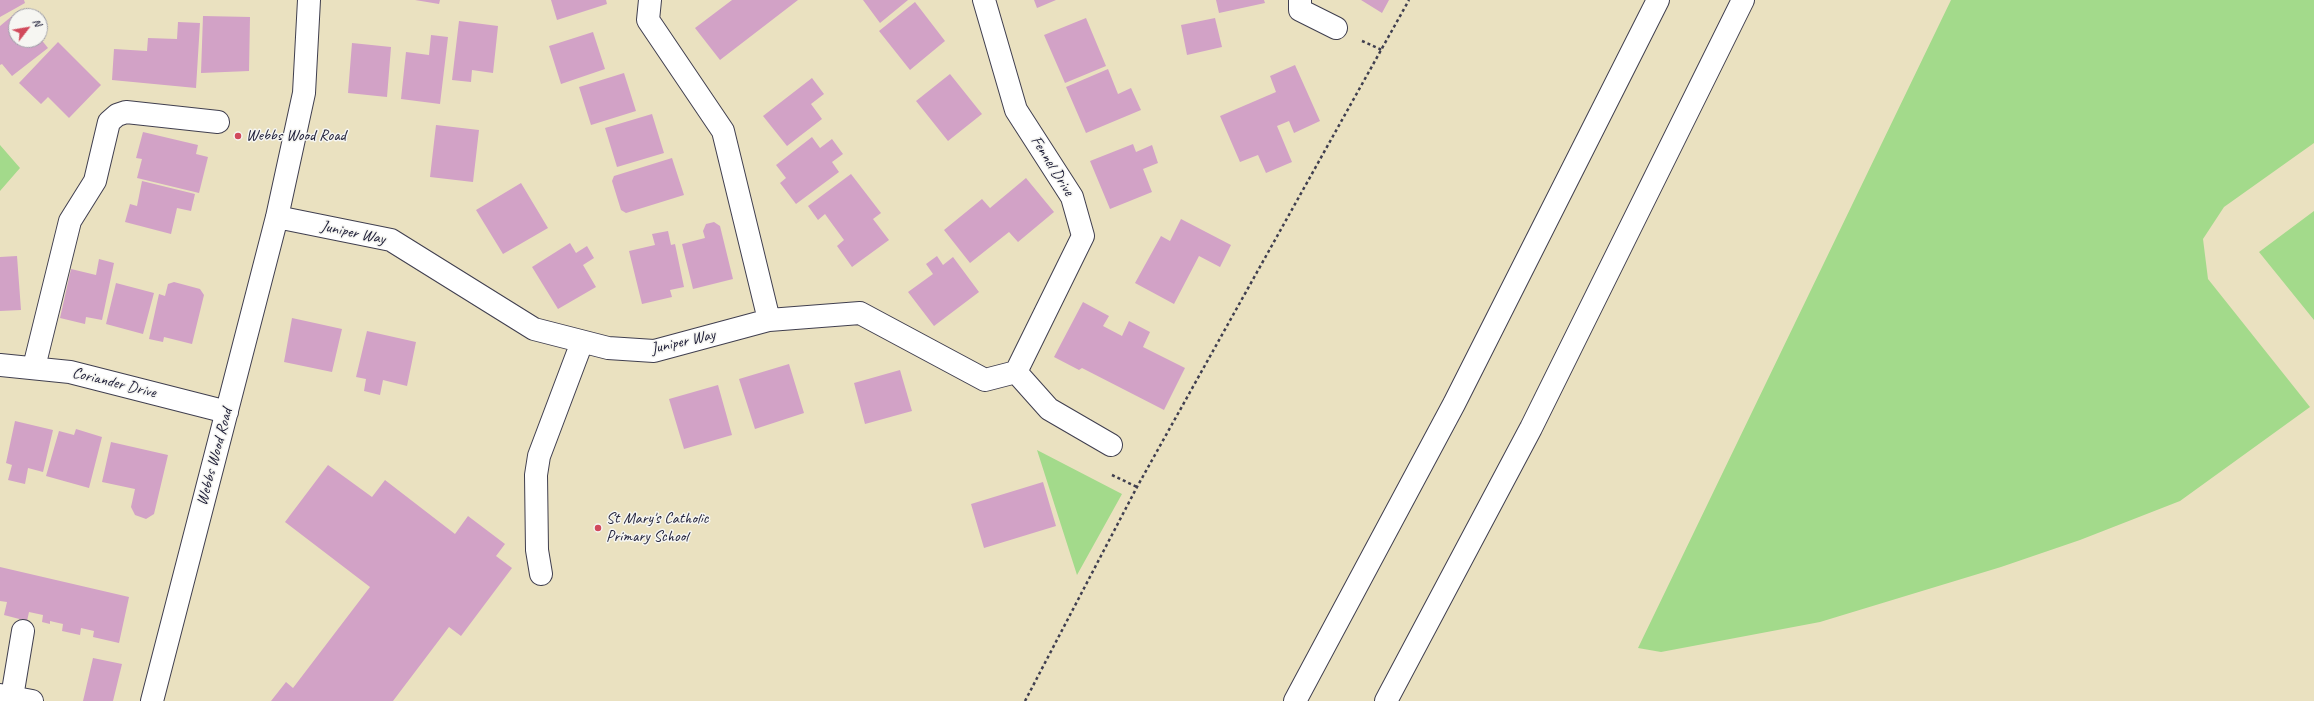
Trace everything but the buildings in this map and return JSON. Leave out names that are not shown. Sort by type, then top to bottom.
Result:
[{"type":"main road","name":"Webbs Wood Road","points":[[152,701],[207,481],[227,412],[277,217],[304,93],[309,0]]},
{"type":"main road","points":[[650,0],[648,20],[723,131],[769,320],[860,313],[985,380],[1016,372],[1049,409],[1111,445]]},
{"type":"main road","name":"Fennel Drive","points":[[984,0],[1016,110],[1072,196],[1083,236],[1016,372]]},
{"type":"main road","points":[[1300,0],[1300,10],[1336,28]]},
{"type":"main road","points":[[1295,701],[1454,404],[1658,0]]},
{"type":"main road","points":[[1386,701],[1531,428],[1743,0]]},
{"type":"main road","points":[[34,367],[70,221],[95,182],[109,122],[118,115],[126,112],[218,122]]},
{"type":"main road","name":"Juniper Way","points":[[277,217],[391,240],[534,329],[608,348],[654,351],[769,320]]},
{"type":"main road","points":[[541,574],[537,550],[536,475],[539,456],[582,342]]},
{"type":"main road","name":"Coriander Drive","points":[[0,365],[34,367],[70,372],[227,412]]},
{"type":"main road","points":[[21,699],[23,631]]},
{"type":"path","points":[[1025,701],[1137,487],[1409,0]]},
{"type":"green space","points":[[1951,0],[2314,0],[2314,143],[2224,207],[2203,239],[2208,279],[2310,407],[2180,501],[2080,540],[2001,567],[1820,622],[1661,652],[1638,648]]},
{"type":"green space","points":[[0,145],[20,168],[0,191]]},
{"type":"green space","points":[[2314,211],[2314,320],[2259,252]]},
{"type":"green space","points":[[1037,450],[1122,494],[1077,575]]},
{"type":"place","name":"Webbs Wood Road","points":[[238,136]]},
{"type":"place","name":"St Mary's Catholic Primary School","points":[[598,528]]}]
